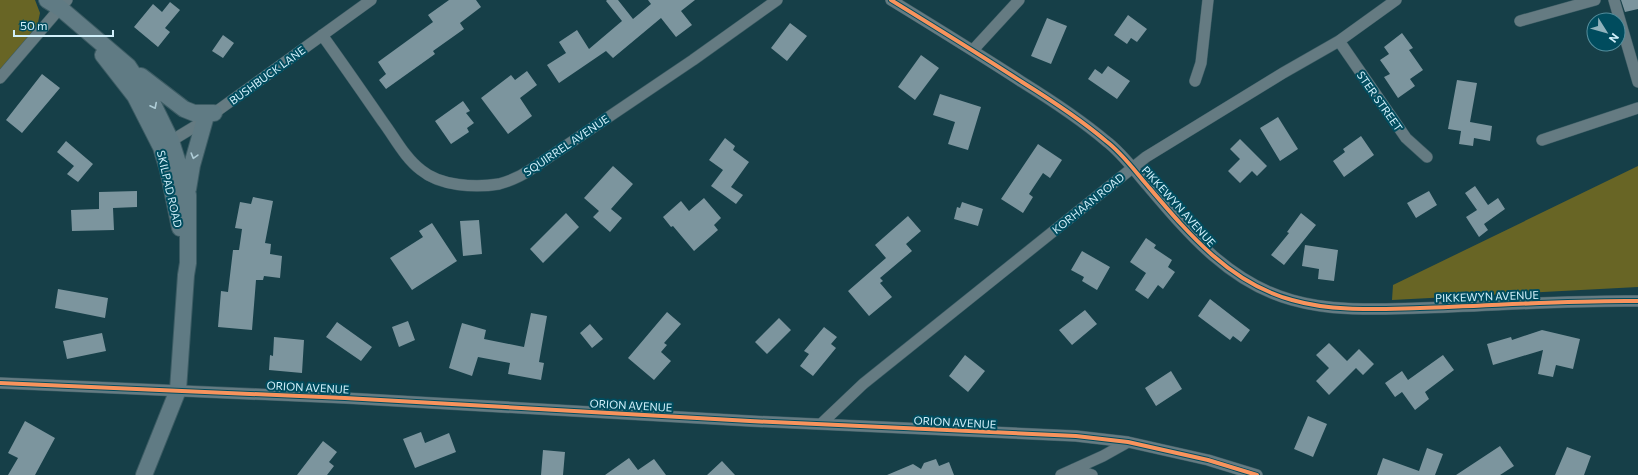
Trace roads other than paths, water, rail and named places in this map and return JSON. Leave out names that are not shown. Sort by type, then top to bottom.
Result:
[{"type":"street","name":"BUSHBUCK LANE","points":[[166,144],[210,116],[371,0]]},
{"type":"street","name":"SQUIRREL AVENUE","points":[[322,35],[400,146],[420,170],[433,178],[446,183],[481,186],[500,183],[520,176],[530,170],[693,60],[777,0]]},
{"type":"street","name":"PIKKEWYN AVENUE","points":[[891,0],[972,50],[1069,113],[1099,135],[1115,149],[1184,228],[1221,264],[1257,286],[1279,296],[1292,301],[1335,308],[1372,310],[1595,300],[1638,301]]},
{"type":"street","points":[[972,50],[1019,0]]},
{"type":"street","points":[[1195,80],[1201,63],[1208,0]]},
{"type":"street","name":"KORHAAN ROAD","points":[[822,423],[863,384],[1132,168],[1176,137],[1339,41],[1396,0]]},
{"type":"street","points":[[1520,21],[1595,0]]},
{"type":"street","points":[[1614,0],[1638,82]]},
{"type":"street","points":[[0,78],[55,4]]},
{"type":"street","name":"SKILPAD ROAD","points":[[55,4],[128,66],[152,102],[166,144],[188,195],[188,263],[178,390],[144,475]]},
{"type":"street","name":"SKILPAD ROAD","points":[[55,4],[123,79],[166,144],[168,170],[180,224],[182,264],[186,275]]},
{"type":"street","name":"STER STREET","points":[[1339,41],[1406,138],[1427,157]]},
{"type":"street","points":[[128,66],[184,109],[194,113],[210,116],[192,165],[188,195]]},
{"type":"street","points":[[1542,140],[1638,108]]},
{"type":"street","name":"ORION AVENUE","points":[[0,383],[178,390],[750,421],[822,423],[1076,436],[1128,442],[1208,460],[1257,475]]},
{"type":"street","points":[[1061,475],[1103,456],[1128,442]]},
{"type":"street","points":[[1074,469],[1092,475]]}]
